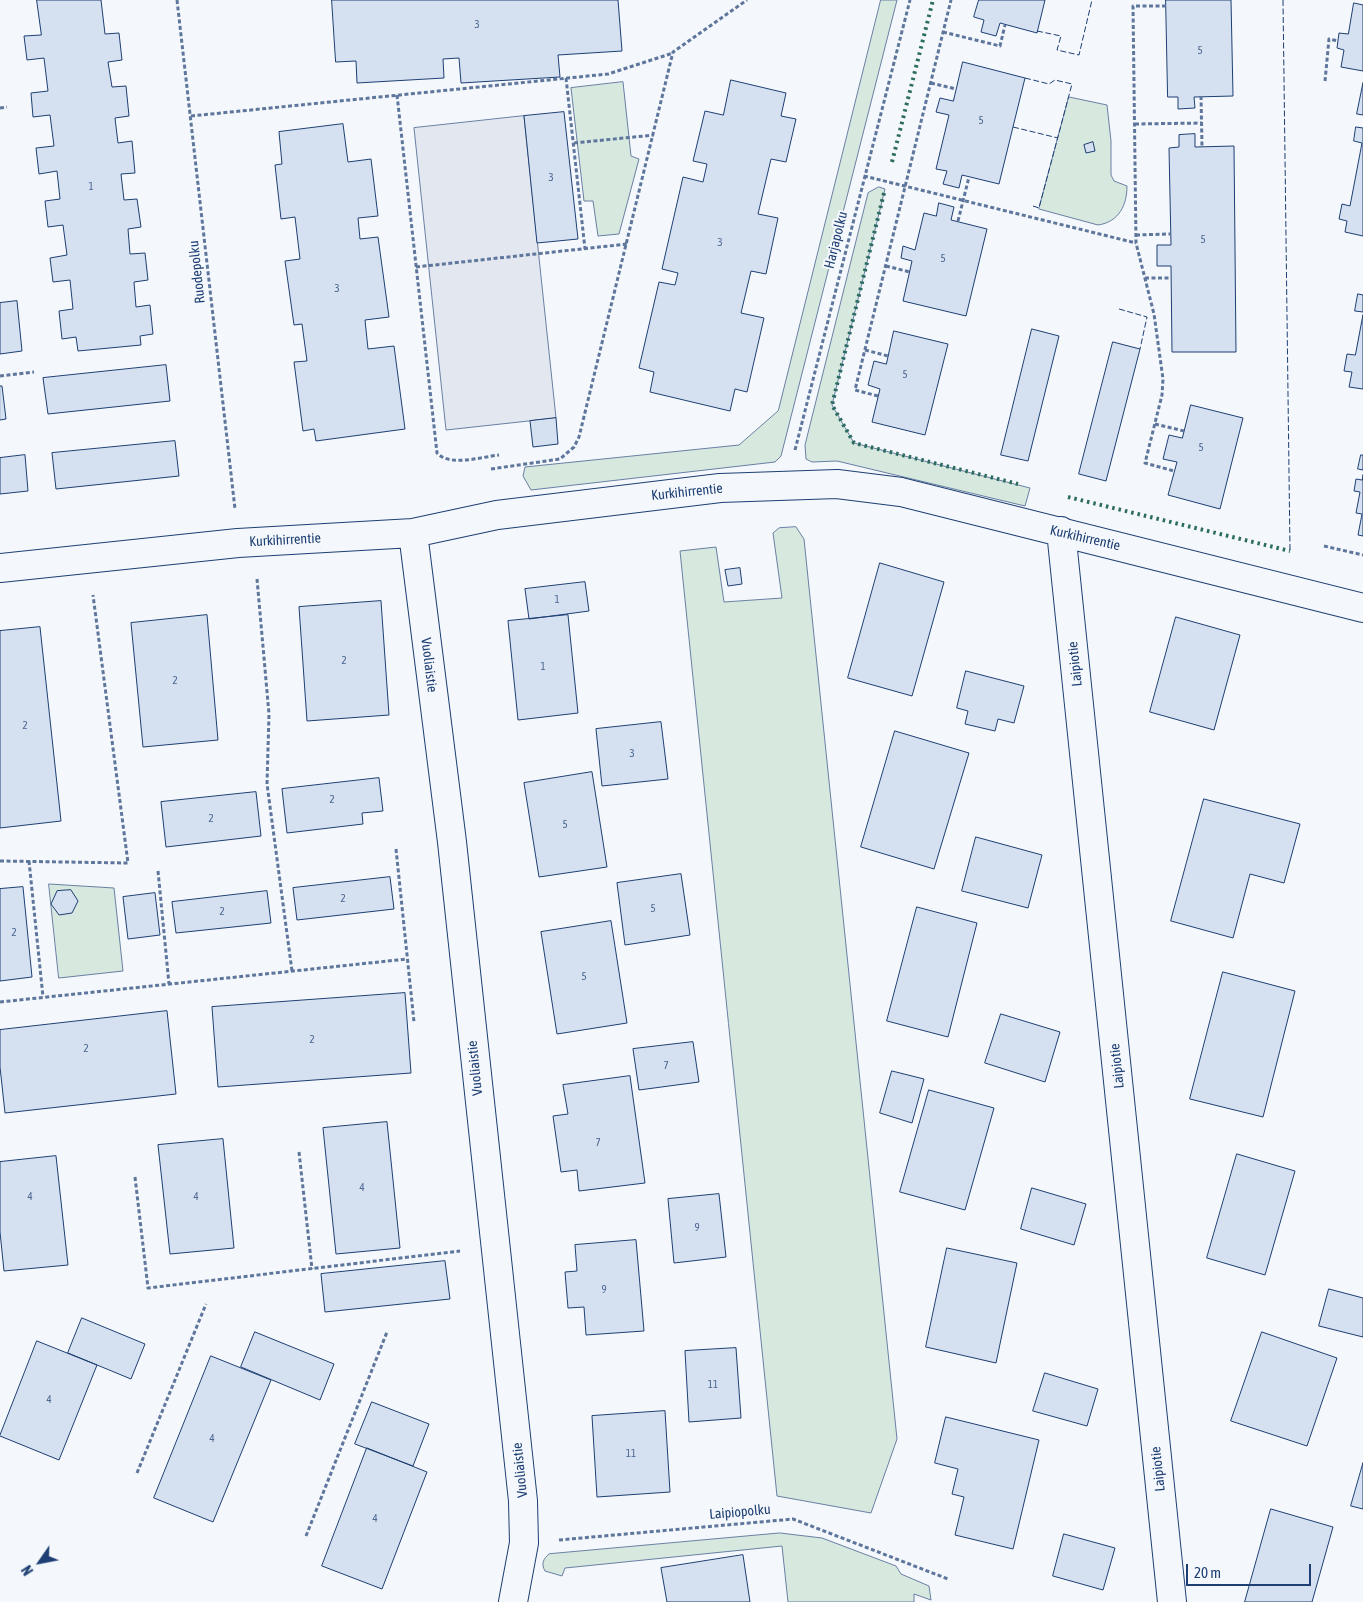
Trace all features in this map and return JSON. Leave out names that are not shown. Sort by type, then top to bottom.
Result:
[{"type":"street","name":"Kurkihirrentie","points":[[0,568],[238,542],[413,533],[497,514],[720,488],[837,484],[900,492],[1363,608]]},
{"type":"street","name":"Laipiotie","points":[[1061,531],[1172,1602]]},
{"type":"street","name":"Vuoliaistie","points":[[413,533],[452,842],[494,1247],[523,1501],[524,1543],[513,1602]]},
{"type":"path","name":"Ruodepolku","points":[[177,0],[238,542]]},
{"type":"path","points":[[191,116],[608,74],[673,52],[747,0]]},
{"type":"path","name":"Harjapolku","points":[[786,486],[910,0]]},
{"type":"path","points":[[878,396],[855,390],[951,0]]},
{"type":"path","points":[[1166,6],[1133,6],[1136,243],[1154,314],[1164,379],[1156,424],[1145,463],[1174,471]]},
{"type":"path","points":[[943,32],[1000,46],[1005,25]]},
{"type":"path","points":[[1325,81],[1329,39],[1338,41]]},
{"type":"path","points":[[491,469],[560,459],[574,447],[579,437],[673,52]]},
{"type":"path","points":[[566,78],[585,249]]},
{"type":"path","points":[[931,83],[956,89]]},
{"type":"path","points":[[396,96],[437,453],[442,459],[452,460],[498,454]]},
{"type":"path","points":[[1201,96],[1202,147]]},
{"type":"path","points":[[0,108],[7,107]]},
{"type":"path","points":[[1135,124],[1202,123]]},
{"type":"path","points":[[574,143],[654,134]]},
{"type":"path","points":[[864,176],[1136,243]]},
{"type":"path","points":[[958,222],[970,177]]},
{"type":"path","points":[[1136,234],[1170,234]]},
{"type":"path","points":[[416,267],[627,244]]},
{"type":"path","points":[[886,266],[910,272]]},
{"type":"path","points":[[1145,278],[1171,278]]},
{"type":"path","points":[[865,350],[888,356]]},
{"type":"path","points":[[0,376],[34,372]]},
{"type":"path","points":[[1156,424],[1184,431]]},
{"type":"path","points":[[1324,546],[1363,555]]},
{"type":"path","points":[[257,571],[269,714],[267,784],[292,971]]},
{"type":"path","points":[[0,861],[128,862],[93,589]]},
{"type":"path","points":[[396,849],[414,1022]]},
{"type":"path","points":[[29,861],[43,997]]},
{"type":"path","points":[[158,871],[169,984]]},
{"type":"path","points":[[0,1002],[407,959]]},
{"type":"path","points":[[299,1152],[312,1269]]},
{"type":"path","points":[[134,1177],[148,1288],[494,1247]]},
{"type":"path","points":[[137,1473],[206,1304]]},
{"type":"path","points":[[306,1536],[387,1332]]},
{"type":"path","name":"Laipiopolku","points":[[524,1543],[793,1519],[948,1579]]},
{"type":"shaded area","points":[[881,0],[897,0],[781,456],[775,462],[531,490],[523,476],[525,467],[739,445],[778,411]]},
{"type":"shaded area","points":[[623,82],[631,156],[639,159],[619,234],[598,236],[593,201],[584,201],[571,88]]},
{"type":"shaded area","points":[[1069,97],[1107,105],[1111,141],[1111,175],[1114,181],[1127,186],[1127,193],[1120,212],[1111,220],[1098,225],[1039,209]]},
{"type":"shaded area","points":[[524,116],[556,418],[446,430],[414,128]]},
{"type":"shaded area","points":[[879,187],[885,189],[832,405],[854,443],[1030,488],[1025,506],[837,461],[812,462],[806,459],[805,445],[868,193]]},
{"type":"shaded area","points":[[796,527],[804,539],[897,1439],[871,1513],[777,1496],[680,551],[716,547],[724,602],[782,598],[773,533],[779,528]]},
{"type":"shaded area","points":[[49,884],[114,888],[123,971],[59,978]]},
{"type":"shaded area","points":[[780,1533],[822,1538],[896,1566],[901,1574],[929,1586],[931,1600],[914,1594],[914,1602],[788,1602],[782,1546],[565,1568],[562,1576],[545,1571],[543,1566],[544,1560],[549,1554]]},
{"type":"building","points":[[37,0],[101,0],[105,34],[119,33],[122,60],[108,62],[112,87],[126,86],[129,116],[115,118],[118,143],[132,141],[135,173],[121,174],[124,200],[137,199],[141,227],[128,229],[130,254],[145,253],[148,280],[134,282],[136,307],[150,305],[153,334],[140,336],[141,345],[78,351],[76,337],[62,339],[59,311],[73,309],[70,280],[53,282],[50,258],[67,255],[63,225],[48,227],[45,201],[60,199],[57,171],[39,174],[36,148],[54,146],[50,115],[33,117],[31,93],[48,91],[44,58],[27,60],[24,36],[41,35]]},
{"type":"building","points":[[332,0],[618,0],[622,51],[558,55],[560,77],[461,83],[459,58],[443,59],[444,78],[357,83],[356,61],[336,62]]},
{"type":"building","points":[[979,0],[1045,0],[1037,33],[1000,23],[996,36],[981,32],[984,20],[974,17]]},
{"type":"building","points":[[1166,0],[1231,0],[1233,96],[1194,97],[1195,108],[1178,109],[1178,97],[1168,97]]},
{"type":"building","points":[[1354,3],[1363,5],[1363,71],[1341,67],[1344,50],[1337,48],[1339,33],[1348,34]]},
{"type":"building","points":[[963,62],[1025,78],[999,184],[962,175],[959,188],[943,184],[947,171],[936,169],[949,115],[936,112],[940,98],[953,101]]},
{"type":"building","points":[[731,80],[786,93],[781,116],[796,119],[786,162],[771,159],[758,214],[778,218],[766,274],[751,271],[741,313],[764,318],[747,392],[735,389],[730,411],[650,392],[654,372],[639,368],[659,282],[675,285],[678,273],[662,269],[683,177],[703,182],[707,164],[693,161],[705,111],[723,115]]},
{"type":"building","points":[[1363,83],[1363,115],[1357,114]]},
{"type":"building","points":[[564,112],[578,239],[537,243],[524,116]]},
{"type":"building","points":[[343,124],[348,162],[371,159],[378,216],[358,218],[360,239],[378,237],[389,317],[365,320],[368,349],[394,346],[405,429],[316,441],[314,429],[303,431],[294,362],[307,361],[302,324],[294,325],[285,261],[300,259],[295,217],[281,219],[275,165],[282,164],[279,132]]},
{"type":"building","points":[[1356,127],[1363,128],[1363,236],[1345,232],[1347,221],[1339,219],[1342,204],[1350,206],[1362,143],[1354,141]]},
{"type":"building","points":[[1195,134],[1195,147],[1234,146],[1236,352],[1172,352],[1171,266],[1157,266],[1157,245],[1171,245],[1169,148],[1179,147],[1179,135]]},
{"type":"building","points":[[1093,142],[1095,151],[1086,153],[1084,145]]},
{"type":"building","points":[[939,203],[954,207],[951,220],[987,229],[966,316],[903,301],[912,261],[901,258],[903,246],[915,250],[924,213],[936,216]]},
{"type":"building","points":[[1358,294],[1363,295],[1363,312],[1355,311]]},
{"type":"building","points":[[17,301],[22,351],[0,354],[0,303]]},
{"type":"building","points":[[1363,315],[1363,389],[1349,387],[1352,372],[1344,371],[1347,354],[1355,355]]},
{"type":"building","points":[[1032,329],[1059,336],[1028,461],[1001,455]]},
{"type":"building","points":[[894,331],[948,344],[925,435],[872,422],[880,389],[868,385],[874,361],[886,364]]},
{"type":"building","points":[[1113,342],[1140,349],[1106,481],[1079,474]]},
{"type":"building","points":[[166,365],[170,401],[48,414],[43,378]]},
{"type":"building","points":[[0,386],[2,386],[6,419],[0,420]]},
{"type":"building","points":[[1191,405],[1243,418],[1220,509],[1168,495],[1177,462],[1163,459],[1169,435],[1182,438]]},
{"type":"building","points":[[556,418],[558,444],[533,447],[530,421]]},
{"type":"building","points":[[175,441],[179,476],[56,489],[52,453]]},
{"type":"building","points":[[25,455],[28,491],[0,494],[0,458]]},
{"type":"building","points":[[1361,455],[1363,455],[1363,470],[1358,469]]},
{"type":"building","points":[[1363,475],[1363,536],[1358,535],[1362,514],[1356,513],[1360,492],[1354,491],[1356,479],[1362,480]]},
{"type":"building","points":[[880,563],[944,582],[912,696],[848,678]]},
{"type":"building","points":[[740,568],[742,584],[728,586],[725,570]]},
{"type":"building","points":[[585,582],[589,611],[529,619],[525,589]]},
{"type":"building","points":[[381,601],[389,715],[307,721],[299,607]]},
{"type":"building","points":[[207,615],[218,740],[143,747],[131,623]]},
{"type":"building","points":[[568,615],[578,713],[518,720],[508,621]]},
{"type":"building","points":[[1176,617],[1240,635],[1214,730],[1150,712]]},
{"type":"building","points":[[40,627],[61,821],[0,828],[0,631]]},
{"type":"building","points":[[966,671],[1024,686],[1014,723],[998,719],[995,731],[965,724],[968,711],[957,708]]},
{"type":"building","points":[[661,722],[668,779],[602,786],[596,729]]},
{"type":"building","points":[[895,731],[969,753],[934,869],[861,847]]},
{"type":"building","points":[[592,772],[607,867],[539,877],[524,783]]},
{"type":"building","points":[[379,778],[383,811],[362,813],[363,824],[287,833],[282,789]]},
{"type":"building","points":[[256,792],[261,836],[166,847],[161,802]]},
{"type":"building","points":[[1204,799],[1300,824],[1284,883],[1250,874],[1233,938],[1171,921]]},
{"type":"building","points":[[976,837],[1042,855],[1028,908],[962,891]]},
{"type":"building","points":[[681,874],[690,935],[625,945],[617,883]]},
{"type":"building","points":[[390,877],[394,909],[297,920],[293,888]]},
{"type":"building","points":[[23,887],[32,977],[0,981],[0,889]]},
{"type":"building","points":[[71,890],[78,901],[72,913],[59,915],[51,904],[57,891]]},
{"type":"building","points":[[267,891],[271,923],[176,933],[172,902]]},
{"type":"building","points":[[155,893],[160,935],[128,939],[123,897]]},
{"type":"building","points":[[917,907],[977,923],[948,1037],[887,1021]]},
{"type":"building","points":[[611,921],[627,1023],[557,1034],[541,932]]},
{"type":"building","points":[[1223,972],[1295,991],[1263,1117],[1190,1099]]},
{"type":"building","points":[[405,993],[411,1073],[218,1087],[212,1007]]},
{"type":"building","points":[[167,1011],[176,1094],[5,1113],[0,1067],[0,1030]]},
{"type":"building","points":[[1001,1014],[1060,1032],[1045,1082],[985,1063]]},
{"type":"building","points":[[693,1042],[699,1082],[639,1090],[633,1049]]},
{"type":"building","points":[[892,1071],[924,1079],[912,1123],[880,1113]]},
{"type":"building","points":[[630,1076],[645,1183],[579,1191],[577,1170],[561,1172],[553,1116],[568,1114],[563,1085]]},
{"type":"building","points":[[929,1090],[994,1108],[965,1210],[900,1192]]},
{"type":"building","points":[[387,1122],[400,1248],[336,1254],[323,1128]]},
{"type":"building","points":[[223,1139],[234,1248],[170,1254],[158,1145]]},
{"type":"building","points":[[1237,1154],[1295,1171],[1265,1275],[1207,1258]]},
{"type":"building","points":[[56,1156],[68,1265],[4,1271],[0,1232],[0,1162]]},
{"type":"building","points":[[1032,1188],[1086,1204],[1074,1245],[1021,1229]]},
{"type":"building","points":[[719,1194],[726,1257],[674,1263],[668,1199]]},
{"type":"building","points":[[636,1240],[644,1331],[586,1335],[584,1307],[568,1308],[565,1272],[577,1271],[575,1245]]},
{"type":"building","points":[[947,1248],[1017,1263],[996,1363],[926,1347]]},
{"type":"building","points":[[445,1261],[450,1299],[325,1312],[321,1274]]},
{"type":"building","points":[[1329,1289],[1363,1298],[1363,1337],[1319,1326]]},
{"type":"building","points":[[82,1318],[145,1344],[131,1379],[68,1353]]},
{"type":"building","points":[[255,1332],[334,1364],[320,1400],[241,1367]]},
{"type":"building","points":[[1262,1332],[1337,1358],[1307,1446],[1231,1421]]},
{"type":"building","points":[[37,1341],[97,1365],[59,1460],[0,1436]]},
{"type":"building","points":[[736,1348],[741,1418],[689,1422],[685,1351]]},
{"type":"building","points":[[211,1356],[271,1380],[213,1522],[154,1498]]},
{"type":"building","points":[[1045,1373],[1098,1389],[1087,1426],[1033,1411]]},
{"type":"building","points":[[372,1402],[429,1424],[413,1466],[355,1444]]},
{"type":"building","points":[[665,1411],[670,1492],[597,1497],[592,1416]]},
{"type":"building","points":[[946,1417],[1039,1440],[1013,1549],[955,1535],[964,1497],[952,1494],[958,1469],[935,1463]]},
{"type":"building","points":[[367,1448],[427,1472],[382,1589],[322,1566]]},
{"type":"building","points":[[1363,1463],[1363,1509],[1351,1506]]},
{"type":"building","points":[[1271,1509],[1333,1527],[1312,1602],[1245,1602]]},
{"type":"building","points":[[1064,1534],[1115,1548],[1103,1590],[1053,1576]]},
{"type":"building","points":[[743,1555],[750,1602],[667,1602],[661,1568]]},
{"type":"hedge","points":[[892,162],[933,0]]},
{"type":"hedge","points":[[884,193],[832,405],[854,443],[1018,484]]},
{"type":"hedge","points":[[1068,497],[1290,551]]},
{"type":"fence","points":[[1037,31],[1061,36],[1057,50],[1079,55],[1092,0]]},
{"type":"fence","points":[[1283,0],[1290,551]]},
{"type":"fence","points":[[1025,78],[1049,84],[1055,80],[1072,84],[1039,208],[1033,206]]},
{"type":"fence","points":[[1013,127],[1058,138]]},
{"type":"fence","points":[[1119,309],[1147,317],[1140,349]]}]
